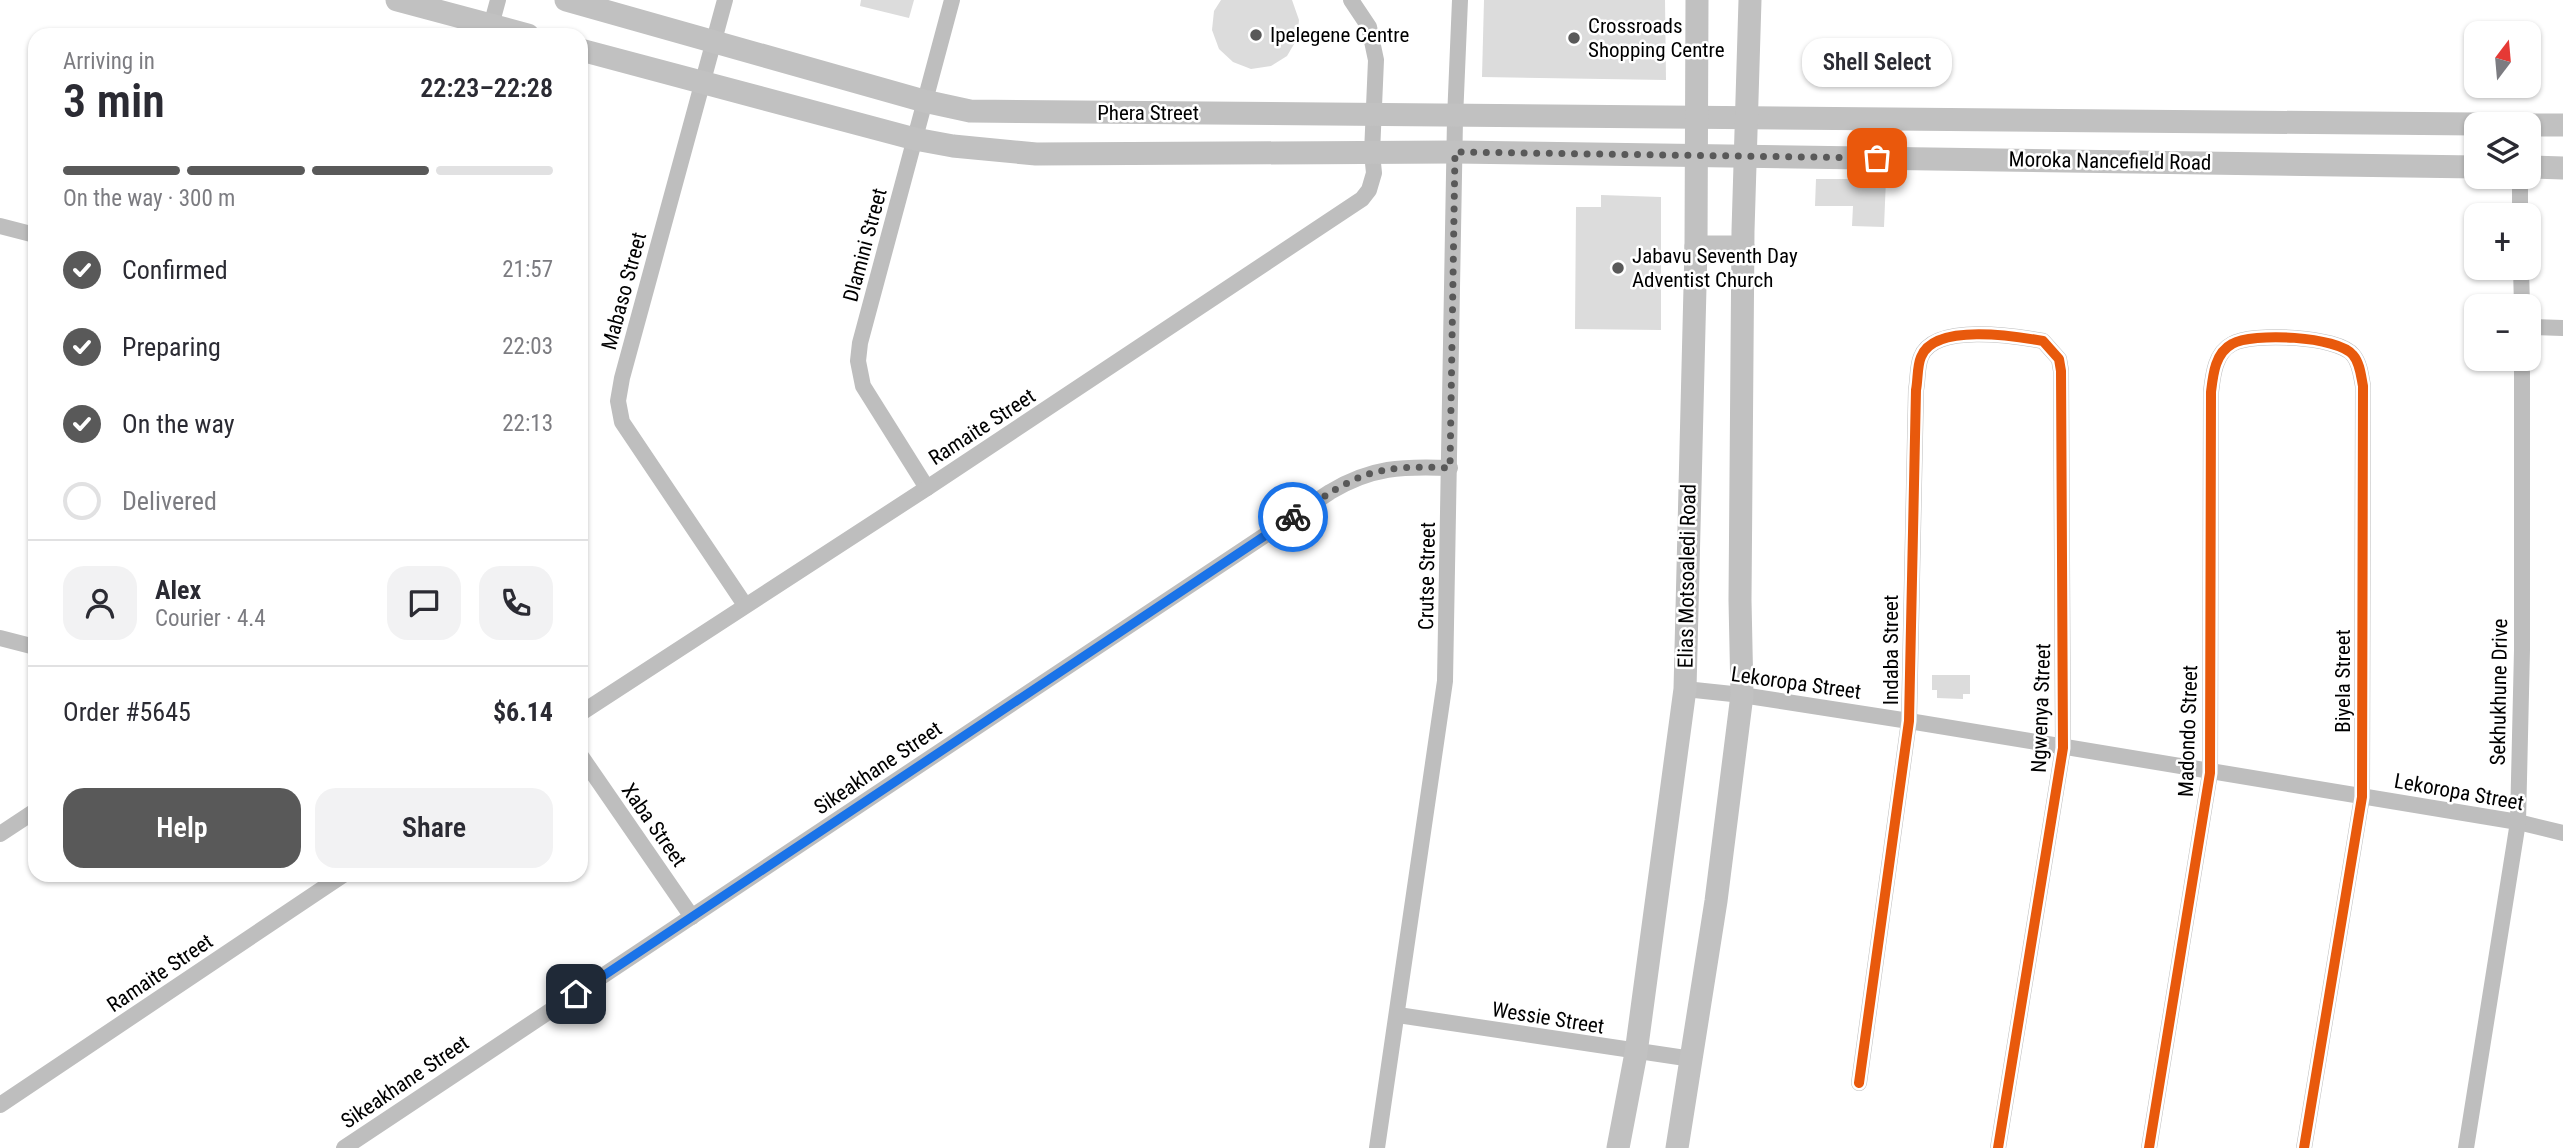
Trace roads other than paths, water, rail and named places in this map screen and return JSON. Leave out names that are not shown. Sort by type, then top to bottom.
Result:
[{"type":"main road","points":[[397,0],[484,28]]},
{"type":"main road","name":"Phera Street","points":[[566,0],[924,101],[970,111],[1696,120],[1745,123]]},
{"type":"main road","name":"Elias Motsoaledi Road","points":[[1618,1148],[1636,1053],[1685,689],[1696,247],[1697,0]]},
{"type":"main road","points":[[1677,1148],[1716,901],[1742,695],[1740,600],[1744,157],[1750,0]]},
{"type":"main road","name":"Phera Street","points":[[588,52],[915,139],[964,148],[1036,154],[1455,152],[1744,157]]},
{"type":"main road","name":"Moroka Nancefield Road","points":[[1745,123],[2464,124]]},
{"type":"main road","points":[[1904,123],[1904,159]]},
{"type":"main road","points":[[2541,125],[2563,125]]},
{"type":"main road","name":"Moroka Nancefield Road","points":[[1744,157],[2464,167]]},
{"type":"main road","points":[[2541,167],[2563,167]]},
{"type":"main road","points":[[1696,247],[1743,247]]},
{"type":"street","points":[[491,28],[498,0]]},
{"type":"street","name":"Mabaso Street","points":[[725,0],[622,378],[618,412],[622,422],[745,605]]},
{"type":"street","name":"Dlamini Street","points":[[927,488],[863,386],[858,361],[860,343],[952,0]]},
{"type":"street","name":"Ramaite Street","points":[[588,708],[927,488],[1362,199],[1372,183],[1374,173],[1372,153],[1376,60],[1372,36],[1363,14],[1351,0]]},
{"type":"street","name":"Crutse Street","points":[[1377,1148],[1445,681],[1455,119],[1460,0]]},
{"type":"street","points":[[0,226],[28,233]]},
{"type":"street","points":[[2541,327],[2563,328]]},
{"type":"street","name":"Indaba Street","points":[[1858,1083],[1909,722],[1916,403],[1921,357],[1930,345],[1946,338],[1978,335],[2043,341],[2053,350]]},
{"type":"street","name":"Biyela Street","points":[[2219,355],[2231,344],[2246,339],[2328,341],[2353,354],[2363,386],[2362,797],[2304,1148]]},
{"type":"street","name":"Ngwenya Street","points":[[1998,1148],[2063,748],[2062,392],[2059,359],[2053,350]]},
{"type":"street","name":"Madondo Street","points":[[2150,1148],[2210,773],[2211,392],[2213,371],[2219,355]]},
{"type":"street","name":"Sekhukhune Drive","points":[[2466,1148],[2518,822],[2522,636],[2522,371]]},
{"type":"street","name":"Sikeakhane Street","points":[[344,1148],[1351,479],[1389,468],[1450,468]]},
{"type":"street","points":[[0,638],[28,645]]},
{"type":"street","name":"Lekoropa Street","points":[[1685,689],[1742,695],[1909,722],[2518,822],[2563,833]]},
{"type":"street","name":"Xaba Street","points":[[588,766],[692,917]]},
{"type":"street","points":[[0,834],[28,816]]},
{"type":"street","name":"Ramaite Street","points":[[0,1105],[333,882]]},
{"type":"street","name":"Wessie Street","points":[[1398,1016],[1636,1053],[1692,1059]]},
{"type":"place","name":"Ipelegene Centre","points":[[1256,35]]},
{"type":"place","name":"Crossroads Shopping Centre","points":[[1574,38]]},
{"type":"place","name":"Shell Select","points":[[1877,158]]},
{"type":"place","name":"Jabavu Seventh Day Adventist Church","points":[[1618,268]]}]
